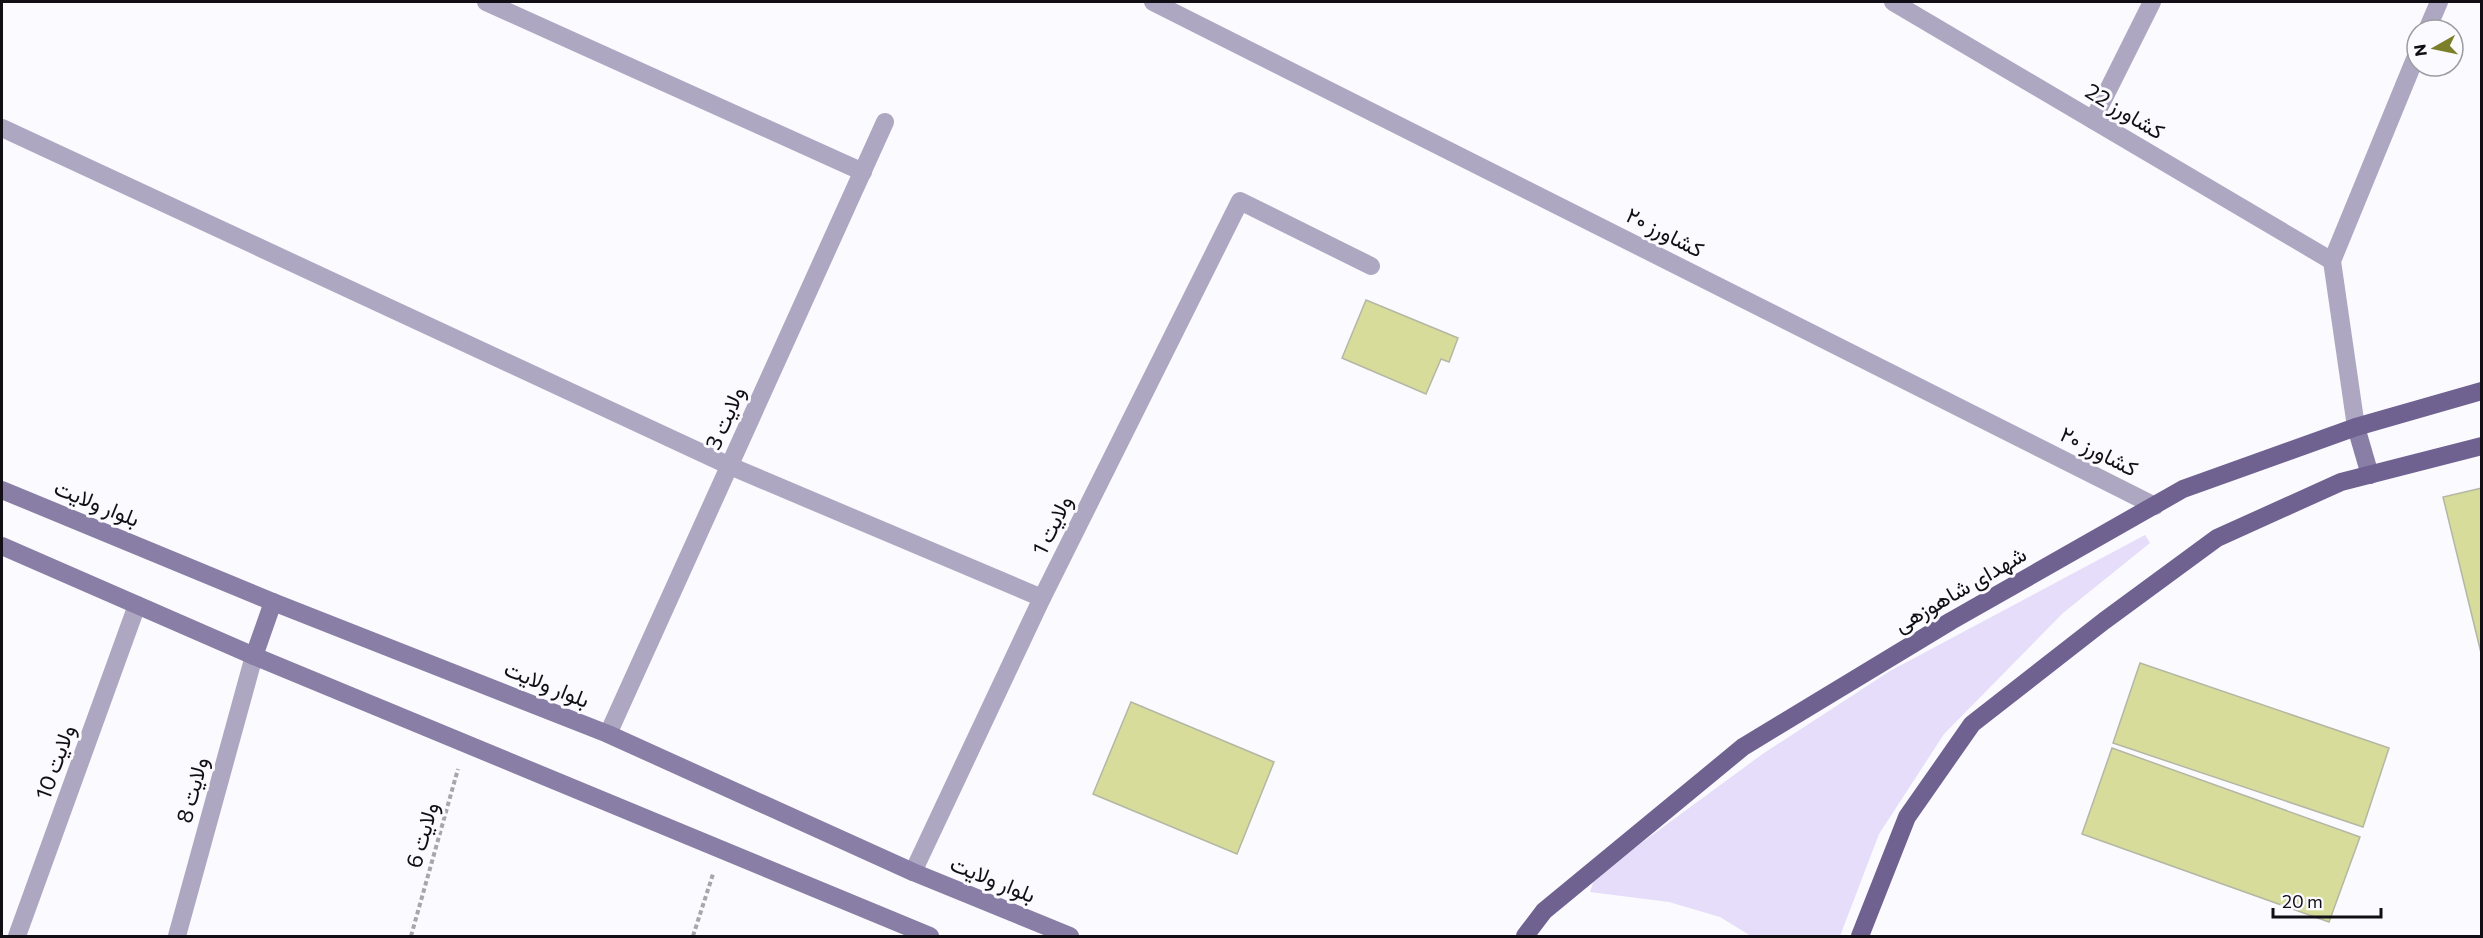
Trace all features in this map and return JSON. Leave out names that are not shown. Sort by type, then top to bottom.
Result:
[{"type":"main road","name":"شهدای شاهوزهی","points":[[1525,936],[1544,911],[1743,747],[1951,621],[2183,489],[2356,428],[2481,392]]},
{"type":"main road","points":[[1860,936],[1907,817],[1972,724],[2104,621],[2217,538],[2341,483],[2481,446]]},
{"type":"street","points":[[486,2],[863,172]]},
{"type":"street","name":"کشاورز ۲۰","points":[[1154,2],[2155,506]]},
{"type":"street","name":"کشاورز 22","points":[[1893,2],[2332,261]]},
{"type":"street","points":[[2093,120],[2152,2]]},
{"type":"street","points":[[2432,18],[2439,2]]},
{"type":"street","points":[[2370,475],[2356,428],[2332,261],[2407,78]]},
{"type":"street","name":"ولایت 3","points":[[608,734],[885,122]]},
{"type":"street","points":[[2,129],[730,466],[1042,598]]},
{"type":"street","name":"ولایت 1","points":[[913,873],[1042,598],[1240,201],[1371,266]]},
{"type":"street","name":"بلوار ولایت","points":[[2,490],[273,602],[608,734],[913,873],[1070,936]]},
{"type":"street","points":[[2,546],[255,656],[930,936]]},
{"type":"street","points":[[255,656],[273,602]]},
{"type":"street","name":"ولایت 10","points":[[17,936],[137,604]]},
{"type":"street","name":"ولایت 8","points":[[177,936],[255,656]]},
{"type":"path","name":"ولایت 6","points":[[411,936],[465,742]]},
{"type":"path","points":[[693,936],[721,850]]},
{"type":"shaded area","points":[[2145,535],[2150,543],[2063,613],[1944,734],[1879,834],[1840,936],[1751,936],[1720,917],[1669,902],[1590,892],[1595,877],[1764,753],[1890,671]]},
{"type":"building","points":[[1366,300],[1458,338],[1449,362],[1441,359],[1426,394],[1342,358]]},
{"type":"building","points":[[2482,488],[2482,657],[2443,497]]},
{"type":"building","points":[[2140,663],[2389,748],[2363,827],[2113,743]]},
{"type":"building","points":[[1131,702],[1274,762],[1237,854],[1093,794]]},
{"type":"building","points":[[2112,748],[2360,837],[2329,922],[2082,834]]}]
